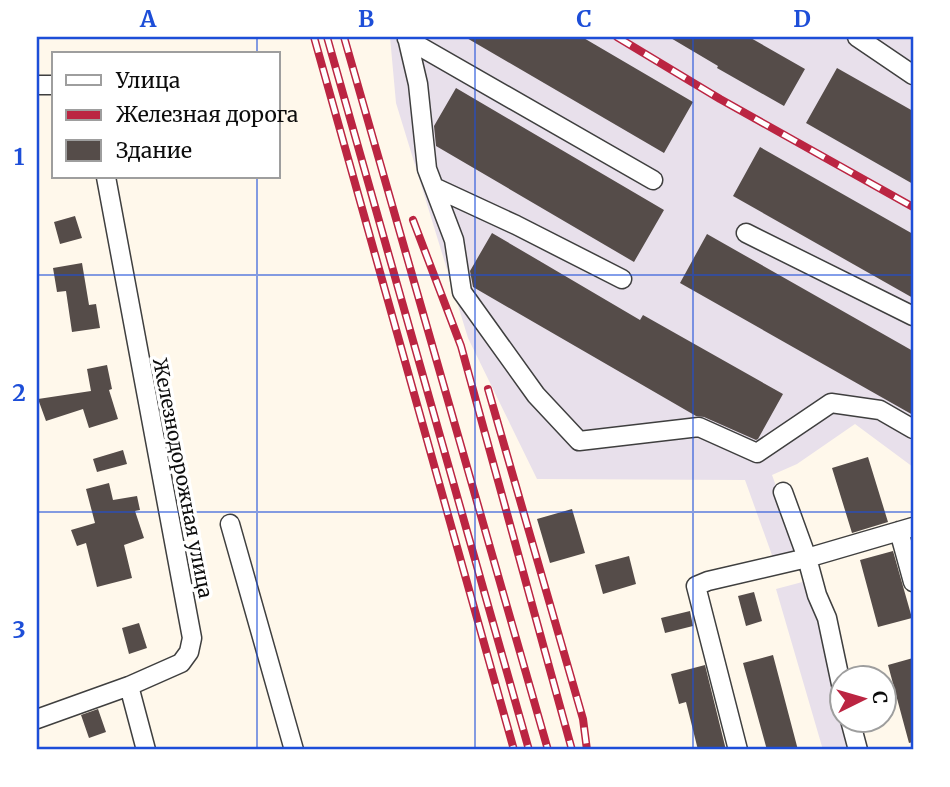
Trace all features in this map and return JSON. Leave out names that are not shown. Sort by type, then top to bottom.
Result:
[{"type":"street","points":[[858,37],[913,75]]},
{"type":"street","points":[[407,38],[653,180]]},
{"type":"street","points":[[407,38],[418,84],[427,169],[454,240],[463,292],[536,395],[579,441],[699,428],[757,453],[831,403],[880,410],[913,429]]},
{"type":"street","name":"Железнодорожная улица","points":[[37,719],[129,686],[181,663],[189,652],[192,638],[106,178]]},
{"type":"street","points":[[436,188],[622,279]]},
{"type":"street","points":[[746,233],[913,316]]},
{"type":"street","points":[[783,492],[827,618],[837,664]]},
{"type":"street","points":[[230,524],[294,750]]},
{"type":"street","points":[[738,750],[696,586],[906,529],[913,582]]},
{"type":"street","points":[[129,686],[146,750]]},
{"type":"shaded area","points":[[390,37],[913,37],[913,467],[855,424],[797,464],[772,475],[800,551],[773,558],[745,480],[537,479],[468,338],[396,103]]},
{"type":"shaded area","points":[[810,580],[830,664],[828,734],[847,734],[851,750],[823,750],[776,589]]},
{"type":"building","points":[[465,37],[582,37],[693,102],[664,153]]},
{"type":"building","points":[[669,37],[749,37],[805,69],[784,106]]},
{"type":"building","points":[[837,68],[913,111],[913,184],[806,123]]},
{"type":"building","points":[[456,88],[664,210],[634,262],[436,146],[434,126]]},
{"type":"building","points":[[760,147],[913,234],[913,298],[733,196]]},
{"type":"building","points":[[75,216],[82,238],[60,244],[54,222]]},
{"type":"building","points":[[492,233],[640,320],[643,315],[783,394],[758,439],[696,416],[473,287],[470,271]]},
{"type":"building","points":[[707,234],[913,351],[913,415],[680,283]]},
{"type":"building","points":[[82,263],[89,305],[96,304],[100,328],[72,332],[66,291],[57,292],[53,268]]},
{"type":"building","points":[[107,365],[112,389],[109,390],[118,419],[89,428],[83,409],[46,421],[38,399],[91,391],[87,369]]},
{"type":"building","points":[[123,450],[127,464],[97,472],[93,459]]},
{"type":"building","points":[[868,457],[888,522],[852,533],[832,468]]},
{"type":"building","points":[[109,483],[113,500],[137,496],[140,510],[135,511],[144,538],[124,545],[132,578],[97,587],[86,543],[77,546],[71,530],[95,523],[86,489]]},
{"type":"building","points":[[572,509],[585,553],[550,563],[537,519]]},
{"type":"building","points":[[893,551],[912,618],[878,627],[860,560]]},
{"type":"building","points":[[629,556],[636,584],[603,594],[595,565]]},
{"type":"building","points":[[754,592],[762,621],[746,626],[738,596]]},
{"type":"building","points":[[690,611],[693,626],[665,633],[661,618]]},
{"type":"building","points":[[139,623],[147,648],[129,654],[122,628]]},
{"type":"building","points":[[773,655],[798,750],[767,750],[743,663]]},
{"type":"building","points":[[913,658],[913,742],[909,743],[898,702],[898,664],[892,664]]},
{"type":"building","points":[[705,665],[726,750],[698,750],[686,702],[679,704],[671,674]]},
{"type":"building","points":[[98,709],[106,732],[89,738],[81,715]]},
{"type":"railway","points":[[314,37],[514,750]]},
{"type":"railway","points":[[327,37],[529,750]]},
{"type":"railway","points":[[344,37],[548,750]]},
{"type":"railway","points":[[617,37],[720,99],[913,207]]},
{"type":"railway","points":[[413,220],[461,346],[572,750]]},
{"type":"railway","points":[[488,389],[583,719],[587,750]]}]
